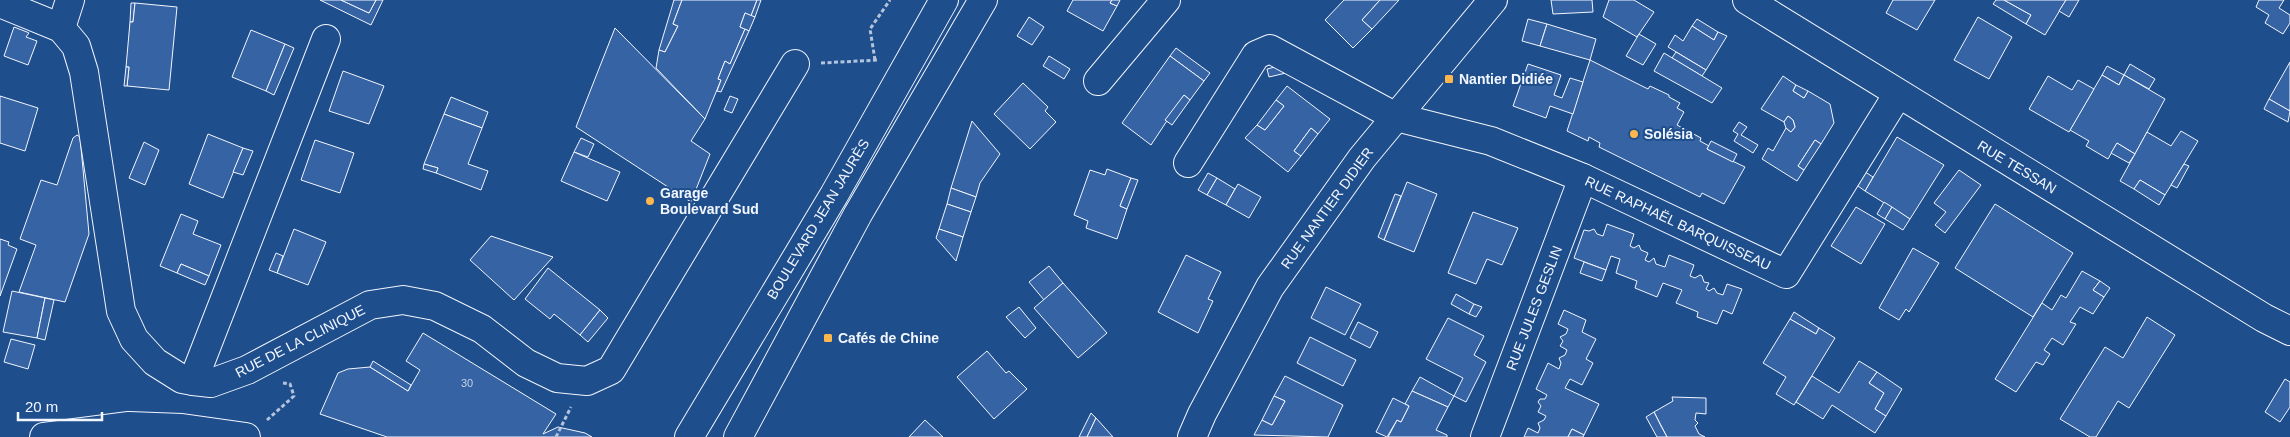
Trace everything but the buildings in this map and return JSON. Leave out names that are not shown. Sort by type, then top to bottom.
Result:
[{"type":"street","points":[[61,28],[70,0]]},
{"type":"street","points":[[1098,81],[1166,0]]},
{"type":"street","name":"RUE NANTIER DIDIER","points":[[1192,437],[1202,414],[1270,287],[1362,158],[1493,0]]},
{"type":"street","name":"RUE TESSAN","points":[[1747,0],[2264,318],[2290,331]]},
{"type":"street","name":"BOULEVARD JEAN JAURÈS","points":[[689,437],[834,195],[940,5]]},
{"type":"street","name":"RUE DE LA CLINIQUE","points":[[1,8],[61,28],[76,46],[84,72],[121,311],[134,338],[154,362],[182,380],[211,383],[247,370],[370,305],[404,300],[435,306],[482,329],[526,363],[558,378],[587,381],[611,370],[795,64]]},
{"type":"street","points":[[738,437],[858,214],[976,11]]},
{"type":"street","points":[[193,381],[326,39]]},
{"type":"street","name":"RUE RAPHAËL BARQUISSEAU","points":[[1188,163],[1256,54],[1270,49],[1396,117],[1491,141],[1583,178],[1786,274],[1898,94]]},
{"type":"street","name":"RUE JULES GESLIN","points":[[1485,437],[1583,178]]},
{"type":"street","points":[[44,437],[129,426],[254,431]]},
{"type":"path","points":[[875,60],[870,30],[890,0]]},
{"type":"path","points":[[795,64],[910,58]]},
{"type":"path","points":[[254,431],[294,396],[290,384],[280,383],[265,360]]},
{"type":"path","points":[[556,437],[570,408]]},
{"type":"place","name":"Nantier Didiée","points":[[1449,79]]},
{"type":"place","name":"Solésia","points":[[1634,134]]},
{"type":"place","name":"Garage Boulevard Sud","points":[[650,201]]},
{"type":"place","name":"Cafés de Chine","points":[[828,338]]}]
